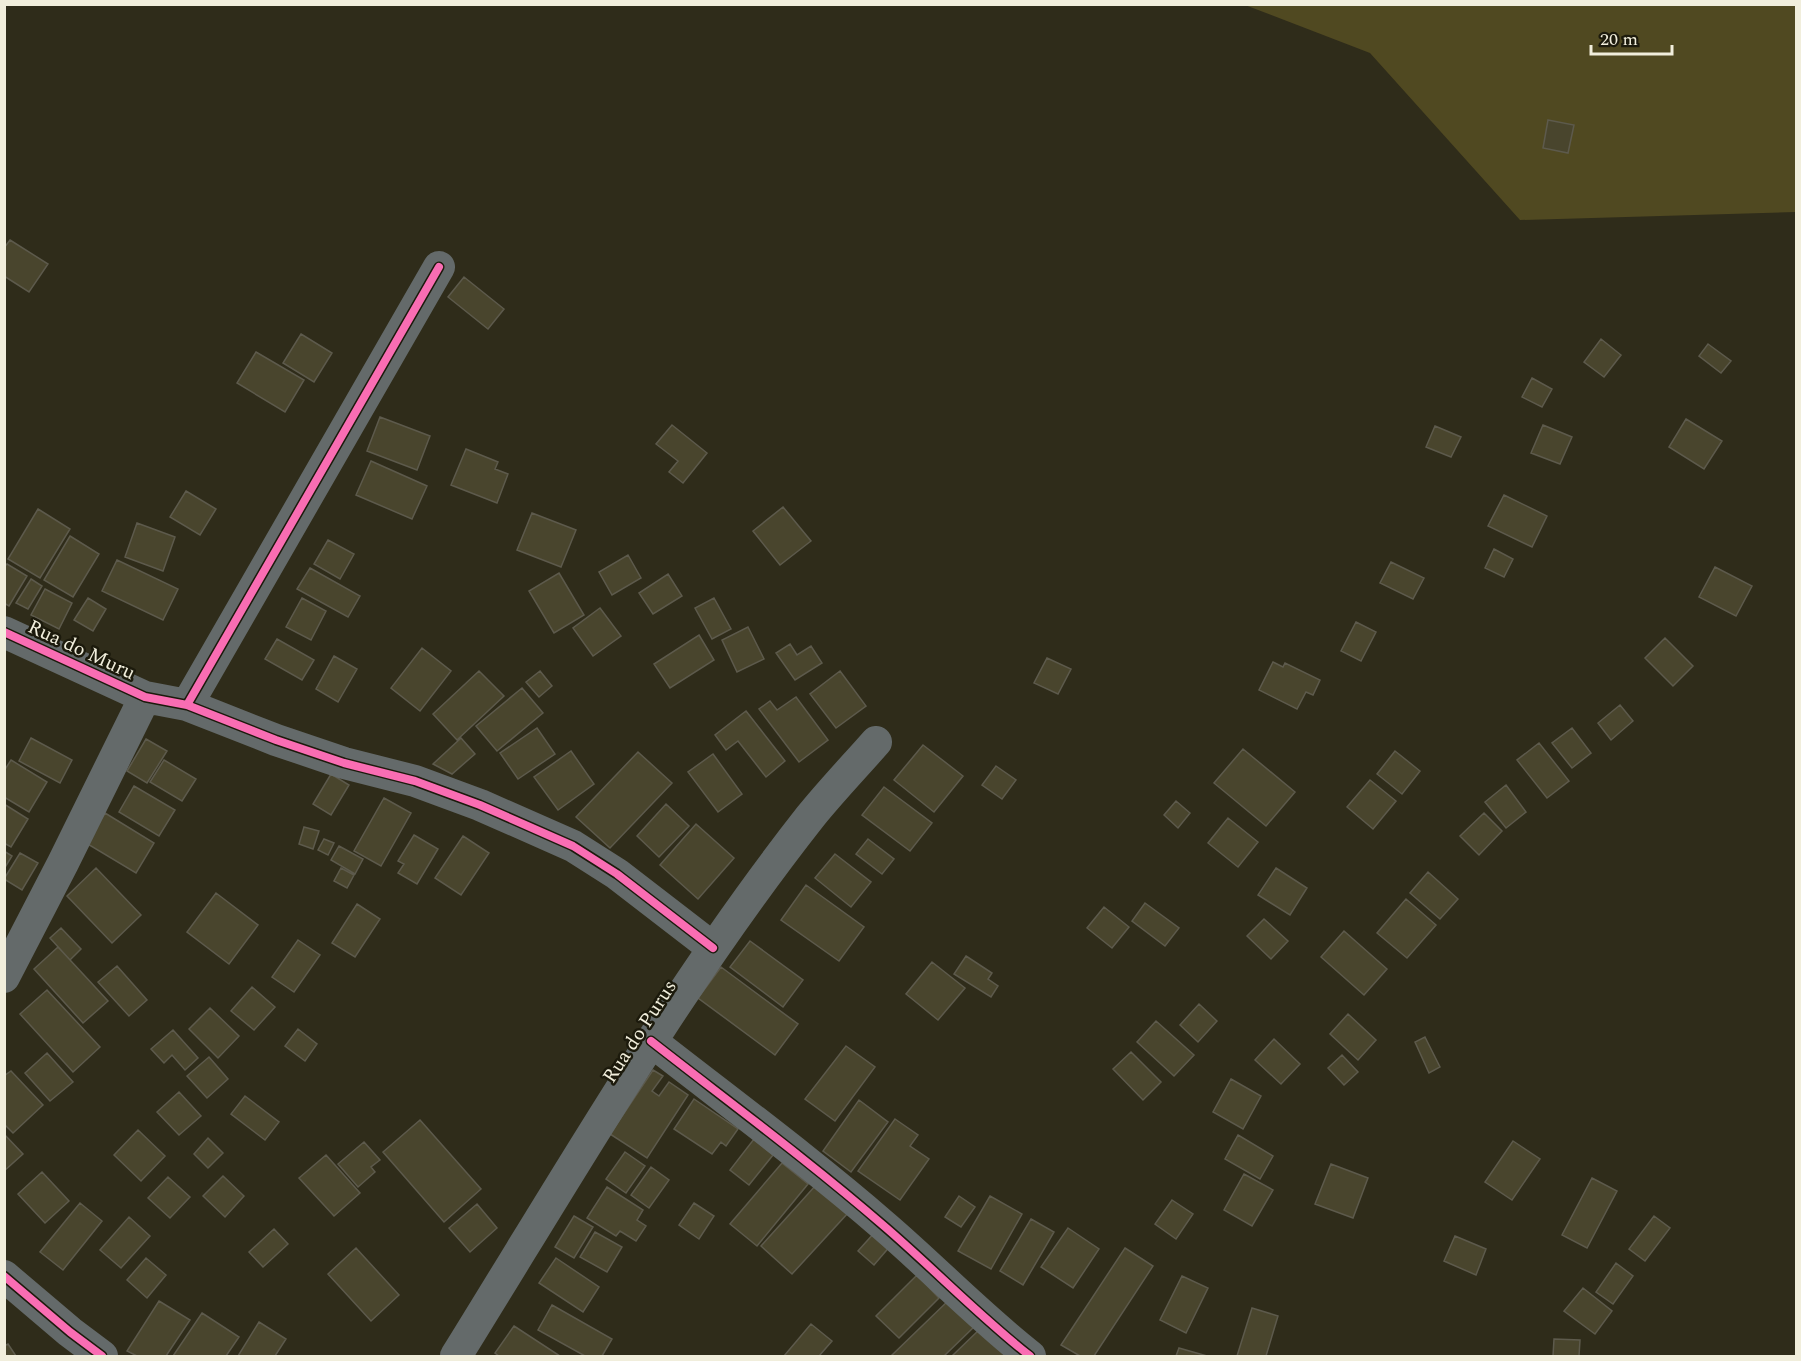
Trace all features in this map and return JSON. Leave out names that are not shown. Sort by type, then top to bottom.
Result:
[{"type":"street","points":[[187,705],[439,267]]},
{"type":"street","name":"Rua do Muru","points":[[4,632],[145,697],[187,705],[276,740],[344,763],[415,781],[480,805],[573,846],[617,874],[713,948]]},
{"type":"street","points":[[4,977],[145,697]]},
{"type":"street","name":"Rua do Purus","points":[[456,1356],[651,1041],[713,948],[811,816],[876,742]]},
{"type":"street","points":[[651,1041],[823,1174],[884,1226],[1003,1335],[1030,1356]]},
{"type":"street","points":[[4,1276],[102,1356]]},
{"type":"shaded area","points":[[1245,5],[1796,5],[1796,212],[1520,220],[1370,53]]},
{"type":"building","points":[[1548,120],[1574,125],[1568,153],[1543,148]]},
{"type":"building","points":[[10,240],[48,264],[29,292],[4,276],[4,248]]},
{"type":"building","points":[[464,277],[504,309],[488,329],[448,297]]},
{"type":"building","points":[[301,334],[332,353],[314,382],[283,363]]},
{"type":"building","points":[[1601,339],[1621,355],[1604,377],[1584,362]]},
{"type":"building","points":[[1708,344],[1731,361],[1721,373],[1699,356]]},
{"type":"building","points":[[256,352],[304,380],[285,412],[237,383]]},
{"type":"building","points":[[1532,378],[1552,389],[1542,407],[1522,397]]},
{"type":"building","points":[[380,417],[430,436],[417,470],[367,451]]},
{"type":"building","points":[[1686,419],[1722,441],[1704,469],[1669,447]]},
{"type":"building","points":[[672,425],[707,453],[683,483],[669,472],[678,461],[656,444]]},
{"type":"building","points":[[1543,425],[1572,437],[1560,464],[1531,453]]},
{"type":"building","points":[[1435,426],[1461,437],[1451,457],[1426,447]]},
{"type":"building","points":[[466,449],[498,462],[495,469],[508,474],[497,503],[451,485]]},
{"type":"building","points":[[371,461],[427,486],[412,519],[356,495]]},
{"type":"building","points":[[186,491],[216,509],[200,535],[170,517]]},
{"type":"building","points":[[1504,495],[1547,516],[1532,547],[1488,526]]},
{"type":"building","points":[[783,507],[811,541],[780,565],[753,531]]},
{"type":"building","points":[[38,509],[70,529],[40,578],[8,559]]},
{"type":"building","points":[[532,513],[576,530],[561,567],[517,550]]},
{"type":"building","points":[[137,523],[175,537],[163,571],[125,557]]},
{"type":"building","points":[[70,536],[99,554],[73,597],[44,580]]},
{"type":"building","points":[[328,540],[354,554],[340,579],[314,564]]},
{"type":"building","points":[[1494,549],[1513,559],[1504,577],[1485,568]]},
{"type":"building","points":[[628,555],[641,578],[612,595],[599,572]]},
{"type":"building","points":[[117,560],[178,589],[163,620],[102,591]]},
{"type":"building","points":[[1391,562],[1424,578],[1413,599],[1380,583]]},
{"type":"building","points":[[7,564],[27,576],[9,606],[4,603],[4,567]]},
{"type":"building","points":[[1715,567],[1752,586],[1736,616],[1699,597]]},
{"type":"building","points":[[310,568],[360,596],[348,617],[297,589]]},
{"type":"building","points":[[559,573],[584,615],[554,633],[529,591]]},
{"type":"building","points":[[668,574],[682,596],[653,614],[639,593]]},
{"type":"building","points":[[31,579],[42,586],[28,609],[16,603]]},
{"type":"building","points":[[45,589],[72,603],[59,629],[31,615]]},
{"type":"building","points":[[88,598],[106,609],[93,631],[74,620]]},
{"type":"building","points":[[302,598],[326,611],[311,640],[286,627]]},
{"type":"building","points":[[714,598],[731,629],[712,639],[695,608]]},
{"type":"building","points":[[600,608],[621,636],[593,656],[573,628]]},
{"type":"building","points":[[1356,622],[1376,632],[1361,661],[1341,651]]},
{"type":"building","points":[[748,627],[764,659],[737,672],[722,640]]},
{"type":"building","points":[[699,635],[714,660],[670,688],[654,664]]},
{"type":"building","points":[[1665,638],[1693,666],[1673,686],[1645,658]]},
{"type":"building","points":[[277,639],[314,660],[302,680],[265,659]]},
{"type":"building","points":[[790,644],[797,655],[811,646],[822,663],[795,680],[776,653]]},
{"type":"building","points":[[422,648],[451,671],[420,711],[391,688]]},
{"type":"building","points":[[334,656],[357,669],[338,702],[316,689]]},
{"type":"building","points":[[1047,658],[1071,669],[1058,694],[1034,683]]},
{"type":"building","points":[[1273,662],[1283,667],[1285,663],[1320,680],[1313,695],[1306,692],[1297,709],[1259,690]]},
{"type":"building","points":[[479,671],[504,696],[457,740],[433,714]]},
{"type":"building","points":[[540,671],[552,686],[539,697],[526,682]]},
{"type":"building","points":[[840,671],[866,706],[836,728],[810,694]]},
{"type":"building","points":[[522,688],[543,713],[497,751],[476,726]]},
{"type":"building","points":[[796,697],[828,740],[799,762],[759,709],[770,701],[777,710]]},
{"type":"building","points":[[1620,705],[1633,721],[1611,740],[1598,723]]},
{"type":"building","points":[[746,711],[785,761],[766,777],[738,741],[726,750],[715,735]]},
{"type":"building","points":[[537,728],[555,754],[518,779],[500,753]]},
{"type":"building","points":[[1572,728],[1591,753],[1572,768],[1552,743]]},
{"type":"building","points":[[31,738],[72,760],[60,783],[19,761]]},
{"type":"building","points":[[461,738],[475,754],[452,774],[433,764]]},
{"type":"building","points":[[146,739],[167,751],[147,783],[127,771]]},
{"type":"building","points":[[1539,743],[1569,781],[1547,798],[1517,760]]},
{"type":"building","points":[[923,745],[963,776],[934,812],[894,780]]},
{"type":"building","points":[[1243,749],[1295,792],[1266,826],[1214,783]]},
{"type":"building","points":[[571,751],[594,784],[558,810],[534,777]]},
{"type":"building","points":[[1395,751],[1420,771],[1402,794],[1377,774]]},
{"type":"building","points":[[638,752],[672,783],[610,848],[576,817]]},
{"type":"building","points":[[713,754],[742,794],[718,812],[688,772]]},
{"type":"building","points":[[11,760],[47,782],[29,812],[4,797],[4,771]]},
{"type":"building","points":[[164,760],[196,779],[182,801],[150,782]]},
{"type":"building","points":[[996,766],[1016,780],[1002,799],[982,785]]},
{"type":"building","points":[[331,774],[349,785],[331,815],[313,804]]},
{"type":"building","points":[[1370,780],[1396,801],[1373,829],[1347,807]]},
{"type":"building","points":[[1506,785],[1526,812],[1506,828],[1485,802]]},
{"type":"building","points":[[134,786],[175,810],[159,836],[119,812]]},
{"type":"building","points":[[884,787],[932,823],[910,851],[862,815]]},
{"type":"building","points":[[384,798],[411,813],[381,866],[354,851]]},
{"type":"building","points":[[1176,801],[1190,813],[1178,828],[1164,815]]},
{"type":"building","points":[[4,804],[28,819],[11,847],[4,843]]},
{"type":"building","points":[[666,804],[689,826],[659,857],[637,836]]},
{"type":"building","points":[[105,813],[154,843],[136,873],[86,843]]},
{"type":"building","points":[[1484,813],[1502,831],[1479,855],[1460,836]]},
{"type":"building","points":[[1228,818],[1258,842],[1238,867],[1208,843]]},
{"type":"building","points":[[696,824],[734,858],[698,899],[660,865]]},
{"type":"building","points":[[304,827],[319,831],[313,849],[299,844]]},
{"type":"building","points":[[414,835],[438,849],[417,884],[398,873],[404,864],[398,861]]},
{"type":"building","points":[[463,836],[489,853],[461,895],[435,878]]},
{"type":"building","points":[[324,839],[334,843],[328,855],[318,850]]},
{"type":"building","points":[[868,839],[894,859],[882,874],[856,854]]},
{"type":"building","points":[[339,846],[363,859],[355,874],[331,860]]},
{"type":"building","points":[[4,851],[12,856],[4,869]]},
{"type":"building","points":[[20,853],[38,863],[22,890],[4,879]]},
{"type":"building","points":[[835,854],[871,882],[851,907],[815,878]]},
{"type":"building","points":[[96,868],[141,915],[112,943],[67,896]]},
{"type":"building","points":[[341,868],[354,875],[347,888],[334,881]]},
{"type":"building","points":[[1276,868],[1307,888],[1290,915],[1258,895]]},
{"type":"building","points":[[1428,872],[1458,899],[1440,919],[1410,893]]},
{"type":"building","points":[[806,885],[864,927],[839,961],[781,920]]},
{"type":"building","points":[[216,893],[258,925],[229,964],[187,932]]},
{"type":"building","points":[[1406,899],[1436,925],[1407,958],[1377,933]]},
{"type":"building","points":[[1145,903],[1179,928],[1165,946],[1132,921]]},
{"type":"building","points":[[357,904],[380,919],[355,957],[332,943]]},
{"type":"building","points":[[1104,907],[1129,927],[1112,948],[1087,928]]},
{"type":"building","points":[[1264,919],[1288,941],[1271,959],[1247,936]]},
{"type":"building","points":[[61,928],[81,949],[70,960],[50,938]]},
{"type":"building","points":[[1344,931],[1387,969],[1364,995],[1321,957]]},
{"type":"building","points":[[298,940],[320,955],[294,992],[272,977]]},
{"type":"building","points":[[750,941],[803,980],[783,1007],[730,967]]},
{"type":"building","points":[[58,947],[108,1001],[83,1023],[34,969]]},
{"type":"building","points":[[966,956],[992,973],[988,979],[998,986],[991,997],[954,974]]},
{"type":"building","points":[[932,962],[965,988],[938,1020],[906,994]]},
{"type":"building","points":[[117,966],[147,1000],[129,1016],[98,982]]},
{"type":"building","points":[[721,967],[798,1024],[775,1055],[698,998]]},
{"type":"building","points":[[252,987],[275,1007],[254,1030],[231,1011]]},
{"type":"building","points":[[47,990],[100,1047],[73,1072],[20,1014]]},
{"type":"building","points":[[1199,1004],[1217,1021],[1198,1042],[1180,1025]]},
{"type":"building","points":[[210,1008],[239,1036],[218,1058],[189,1029]]},
{"type":"building","points":[[1348,1014],[1376,1040],[1358,1060],[1330,1034]]},
{"type":"building","points":[[1156,1021],[1194,1055],[1174,1076],[1137,1042]]},
{"type":"building","points":[[298,1029],[317,1044],[305,1061],[285,1046]]},
{"type":"building","points":[[173,1030],[198,1058],[185,1070],[172,1055],[164,1063],[151,1049]]},
{"type":"building","points":[[1425,1037],[1440,1067],[1429,1073],[1415,1042]]},
{"type":"building","points":[[1274,1039],[1300,1064],[1281,1084],[1255,1060]]},
{"type":"building","points":[[846,1046],[875,1067],[835,1121],[805,1099]]},
{"type":"building","points":[[1131,1052],[1161,1082],[1143,1100],[1113,1069]]},
{"type":"building","points":[[47,1053],[73,1082],[50,1101],[25,1073]]},
{"type":"building","points":[[1342,1055],[1358,1072],[1344,1085],[1328,1068]]},
{"type":"building","points":[[209,1057],[228,1079],[207,1098],[187,1076]]},
{"type":"building","points":[[653,1070],[663,1076],[652,1091],[659,1096],[669,1082],[688,1095],[647,1158],[610,1134]]},
{"type":"building","points":[[11,1071],[43,1105],[13,1133],[4,1124],[4,1076]]},
{"type":"building","points":[[1231,1079],[1261,1096],[1243,1129],[1213,1112]]},
{"type":"building","points":[[179,1092],[201,1116],[179,1135],[157,1112]]},
{"type":"building","points":[[245,1096],[279,1122],[265,1140],[231,1114]]},
{"type":"building","points":[[694,1099],[738,1129],[726,1146],[721,1142],[712,1154],[674,1129]]},
{"type":"building","points":[[859,1100],[888,1122],[851,1172],[823,1151]]},
{"type":"building","points":[[895,1119],[918,1135],[910,1146],[929,1159],[900,1200],[858,1171]]},
{"type":"building","points":[[420,1120],[481,1189],[444,1222],[383,1152]]},
{"type":"building","points":[[138,1130],[165,1156],[141,1181],[114,1155]]},
{"type":"building","points":[[4,1134],[23,1154],[4,1171]]},
{"type":"building","points":[[1238,1135],[1273,1156],[1260,1179],[1225,1159]]},
{"type":"building","points":[[208,1138],[223,1153],[208,1168],[194,1154]]},
{"type":"building","points":[[754,1139],[773,1155],[749,1185],[730,1170]]},
{"type":"building","points":[[1513,1141],[1540,1159],[1512,1200],[1485,1182]]},
{"type":"building","points":[[364,1142],[380,1160],[371,1167],[375,1172],[358,1187],[338,1164]]},
{"type":"building","points":[[625,1152],[645,1166],[626,1193],[606,1179]]},
{"type":"building","points":[[326,1155],[360,1193],[334,1216],[299,1178]]},
{"type":"building","points":[[782,1163],[808,1184],[757,1246],[730,1224]]},
{"type":"building","points":[[1331,1164],[1368,1178],[1353,1218],[1315,1204]]},
{"type":"building","points":[[651,1167],[669,1180],[649,1208],[631,1195]]},
{"type":"building","points":[[42,1172],[69,1201],[45,1223],[18,1194]]},
{"type":"building","points":[[1244,1174],[1273,1190],[1252,1226],[1224,1210]]},
{"type":"building","points":[[223,1176],[244,1196],[225,1217],[203,1196]]},
{"type":"building","points":[[168,1177],[190,1197],[170,1218],[148,1198]]},
{"type":"building","points":[[1592,1178],[1617,1191],[1587,1248],[1562,1235]]},
{"type":"building","points":[[816,1185],[848,1213],[792,1274],[761,1246]]},
{"type":"building","points":[[607,1187],[643,1210],[637,1220],[646,1226],[636,1241],[620,1231],[616,1236],[587,1218]]},
{"type":"building","points":[[959,1196],[975,1207],[961,1227],[945,1217]]},
{"type":"building","points":[[990,1196],[1022,1214],[991,1269],[958,1251]]},
{"type":"building","points":[[1172,1200],[1193,1214],[1176,1239],[1155,1224]]},
{"type":"building","points":[[80,1203],[102,1221],[63,1270],[40,1252]]},
{"type":"building","points":[[694,1203],[714,1216],[699,1239],[679,1225]]},
{"type":"building","points":[[477,1204],[497,1228],[470,1252],[449,1228]]},
{"type":"building","points":[[574,1216],[593,1227],[574,1258],[555,1247]]},
{"type":"building","points":[[1654,1216],[1670,1228],[1645,1261],[1629,1249]]},
{"type":"building","points":[[129,1217],[150,1236],[121,1268],[100,1250]]},
{"type":"building","points":[[1031,1219],[1054,1232],[1023,1285],[1000,1271]]},
{"type":"building","points":[[1068,1228],[1099,1249],[1073,1288],[1041,1267]]},
{"type":"building","points":[[274,1229],[288,1244],[263,1267],[249,1252]]},
{"type":"building","points":[[595,1232],[622,1247],[607,1272],[580,1257]]},
{"type":"building","points":[[875,1232],[891,1245],[874,1265],[858,1251]]},
{"type":"building","points":[[1455,1236],[1486,1249],[1476,1275],[1444,1261]]},
{"type":"building","points":[[356,1248],[399,1295],[371,1321],[328,1274]]},
{"type":"building","points":[[1125,1248],[1153,1266],[1094,1356],[1080,1356],[1061,1345]]},
{"type":"building","points":[[146,1258],[166,1275],[147,1298],[127,1280]]},
{"type":"building","points":[[556,1258],[599,1287],[583,1312],[539,1283]]},
{"type":"building","points":[[1616,1263],[1633,1276],[1613,1304],[1596,1292]]},
{"type":"building","points":[[917,1275],[939,1298],[899,1338],[876,1316]]},
{"type":"building","points":[[1182,1276],[1208,1288],[1186,1333],[1160,1320]]},
{"type":"building","points":[[1583,1288],[1612,1311],[1595,1334],[1564,1311]]},
{"type":"building","points":[[951,1298],[977,1324],[944,1356],[891,1356]]},
{"type":"building","points":[[159,1301],[190,1320],[166,1356],[137,1356],[127,1351]]},
{"type":"building","points":[[552,1305],[612,1339],[602,1356],[585,1356],[538,1330]]},
{"type":"building","points":[[1252,1308],[1278,1316],[1266,1356],[1237,1356]]},
{"type":"building","points":[[202,1313],[239,1337],[226,1356],[173,1356]]},
{"type":"building","points":[[259,1322],[286,1339],[275,1356],[238,1356]]},
{"type":"building","points":[[811,1324],[832,1341],[819,1356],[784,1356]]},
{"type":"building","points":[[514,1326],[560,1356],[499,1356],[495,1353]]},
{"type":"building","points":[[982,1327],[1007,1352],[1003,1356],[952,1356]]},
{"type":"building","points":[[1554,1339],[1580,1340],[1579,1356],[1553,1356]]},
{"type":"building","points":[[8,1344],[16,1356],[4,1356],[4,1346]]},
{"type":"building","points":[[1179,1348],[1207,1356],[1176,1356]]},
{"type":"cycle path","points":[[187,705],[439,267]]},
{"type":"cycle path","points":[[4,632],[145,697],[187,705],[276,740],[344,763],[415,781],[480,805],[573,846],[617,874],[713,948]]},
{"type":"cycle path","points":[[651,1041],[856,1202],[1030,1356]]},
{"type":"cycle path","points":[[4,1276],[102,1356]]}]
